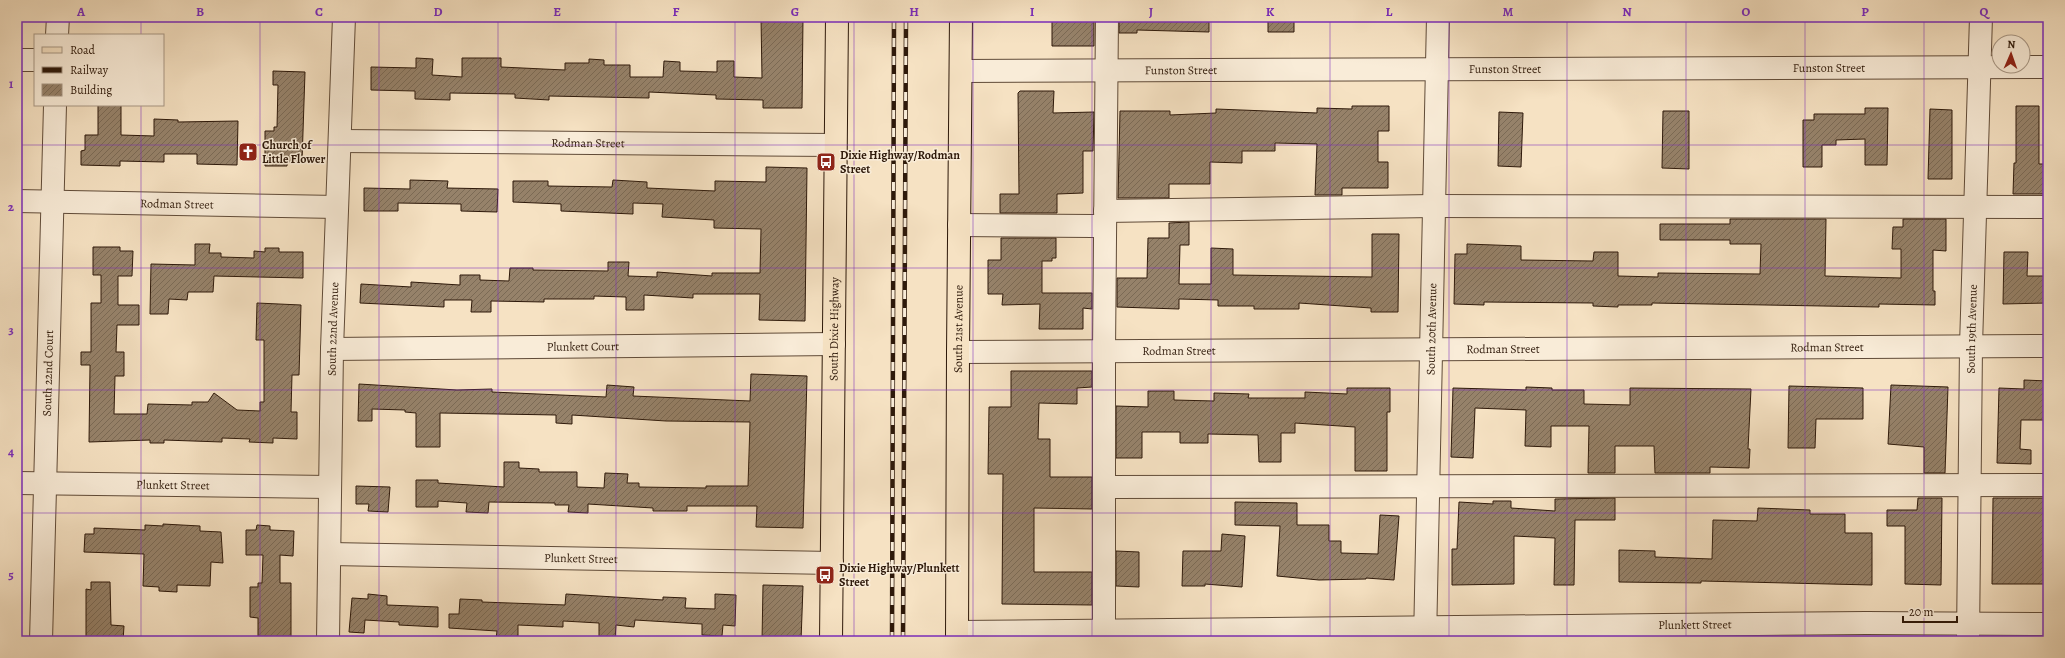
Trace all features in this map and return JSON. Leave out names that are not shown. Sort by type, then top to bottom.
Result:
[{"type":"main road","name":"South Dixie Highway","points":[[831,641],[837,17]]},
{"type":"main road","name":"South 21st Avenue","points":[[958,637],[958,352],[962,17]]},
{"type":"street","points":[[57,34],[58,17]]},
{"type":"street","name":"South 22nd Avenue","points":[[328,641],[332,349],[344,17]]},
{"type":"street","points":[[1104,632],[1104,351],[1100,219],[1107,70],[1107,17]]},
{"type":"street","name":"South 20th Avenue","points":[[1425,634],[1438,17]]},
{"type":"street","name":"South 19th Avenue","points":[[1968,633],[1971,346],[1981,17]]},
{"type":"street","points":[[17,60],[34,60]]},
{"type":"street","name":"Funston Street","points":[[961,71],[2048,67]]},
{"type":"street","name":"South 22nd Court","points":[[41,641],[55,106]]},
{"type":"street","name":"Rodman Street","points":[[340,141],[835,145]]},
{"type":"street","name":"Rodman Street","points":[[17,200],[337,207]]},
{"type":"street","points":[[959,225],[1433,206],[2048,207]]},
{"type":"street","name":"Plunkett Court","points":[[332,349],[834,344]]},
{"type":"street","name":"Rodman Street","points":[[958,352],[2048,346]]},
{"type":"street","name":"Plunkett Street","points":[[17,483],[329,487]]},
{"type":"street","points":[[1104,487],[1428,488],[2048,485]]},
{"type":"street","name":"Plunkett Street","points":[[330,554],[832,563]]},
{"type":"street","name":"Plunkett Street","points":[[958,637],[1104,632],[1127,636],[1865,632],[1968,633],[2048,624]]},
{"type":"building","points":[[761,17],[803,17],[802,108],[763,108],[763,100],[716,99],[716,95],[649,92],[649,98],[549,96],[549,100],[515,98],[515,94],[450,93],[450,100],[415,99],[415,91],[371,90],[371,67],[416,68],[416,58],[433,59],[432,75],[462,77],[462,58],[501,58],[501,67],[565,70],[565,63],[589,63],[589,59],[604,60],[604,65],[630,65],[630,77],[663,77],[664,61],[680,62],[680,71],[717,72],[717,61],[734,61],[734,77],[762,78]]},
{"type":"building","points":[[1075,17],[1094,17],[1094,46],[1052,46],[1052,19],[1075,19]]},
{"type":"building","points":[[1119,17],[1209,17],[1209,32],[1137,30],[1137,33],[1119,33]]},
{"type":"building","points":[[1268,17],[1294,17],[1294,32],[1268,32]]},
{"type":"building","points":[[273,71],[305,72],[302,162],[287,162],[287,166],[265,166],[265,131],[274,131],[274,127],[277,127],[278,85],[273,85]]},
{"type":"building","points":[[1020,91],[1054,91],[1053,113],[1094,112],[1093,151],[1083,151],[1083,193],[1057,194],[1057,213],[1000,213],[1000,194],[1019,194],[1018,93]]},
{"type":"building","points":[[98,106],[121,106],[121,135],[154,136],[154,119],[178,120],[178,122],[238,121],[237,165],[197,164],[197,154],[164,154],[164,162],[120,161],[120,166],[81,165],[81,151],[85,150],[85,135],[98,135]]},
{"type":"building","points":[[1352,106],[1389,106],[1389,131],[1378,131],[1378,162],[1388,162],[1388,188],[1342,188],[1342,195],[1315,195],[1317,144],[1275,143],[1275,151],[1242,151],[1242,163],[1210,162],[1210,184],[1169,184],[1169,198],[1118,198],[1120,111],[1170,111],[1170,115],[1216,113],[1216,109],[1317,113],[1317,108],[1352,109]]},
{"type":"building","points":[[2016,106],[2039,106],[2039,164],[2045,164],[2044,194],[2013,194],[2014,163],[2016,163]]},
{"type":"building","points":[[1865,108],[1888,108],[1887,165],[1865,165],[1865,139],[1836,140],[1836,145],[1822,145],[1822,167],[1803,167],[1803,120],[1814,120],[1814,114],[1865,114]]},
{"type":"building","points":[[1930,109],[1952,110],[1952,179],[1928,179]]},
{"type":"building","points":[[1663,111],[1689,111],[1689,169],[1662,168]]},
{"type":"building","points":[[1499,112],[1523,113],[1521,167],[1498,166]]},
{"type":"building","points":[[766,167],[807,168],[805,321],[759,320],[760,294],[693,294],[693,298],[644,295],[644,310],[626,310],[626,297],[594,296],[594,299],[544,299],[544,302],[491,301],[491,312],[471,312],[472,300],[444,300],[444,307],[360,303],[361,284],[411,287],[411,282],[460,285],[460,275],[480,275],[480,280],[509,281],[510,268],[533,268],[533,270],[608,271],[608,262],[629,262],[628,276],[657,277],[657,272],[712,276],[712,273],[760,273],[761,229],[714,228],[714,220],[662,217],[663,204],[633,203],[633,214],[561,211],[561,204],[513,202],[513,181],[548,181],[548,186],[612,187],[613,180],[647,182],[647,188],[715,191],[715,181],[766,182]]},
{"type":"building","points":[[410,180],[448,181],[447,188],[498,189],[497,212],[461,211],[461,204],[398,203],[398,211],[364,211],[364,188],[410,189]]},
{"type":"building","points":[[1730,219],[1826,219],[1825,276],[1901,278],[1901,249],[1892,249],[1893,227],[1903,227],[1903,219],[1946,219],[1946,251],[1933,250],[1933,291],[1935,291],[1935,305],[1879,304],[1879,307],[1652,303],[1652,305],[1618,305],[1618,307],[1593,306],[1593,303],[1484,302],[1484,305],[1454,304],[1455,254],[1467,254],[1467,244],[1521,246],[1521,260],[1593,261],[1594,252],[1618,252],[1618,276],[1658,277],[1658,273],[1760,274],[1761,244],[1730,244],[1730,240],[1660,240],[1660,224],[1730,224]]},
{"type":"building","points":[[1189,222],[1189,245],[1180,245],[1179,284],[1211,284],[1211,248],[1233,249],[1233,275],[1372,277],[1372,234],[1399,234],[1398,312],[1371,312],[1371,308],[1299,303],[1299,309],[1254,309],[1254,306],[1218,306],[1218,300],[1179,299],[1179,309],[1117,307],[1117,278],[1147,278],[1148,238],[1169,238],[1169,223]]},
{"type":"building","points":[[1001,238],[1056,238],[1056,258],[1052,258],[1052,261],[1042,261],[1042,293],[1092,293],[1092,309],[1083,308],[1083,329],[1039,329],[1040,304],[1002,305],[1003,294],[988,294],[988,260],[1001,260]]},
{"type":"building","points":[[195,244],[210,244],[209,253],[221,253],[221,257],[254,258],[254,251],[265,252],[265,248],[279,248],[279,252],[303,252],[303,278],[214,276],[213,292],[188,292],[187,300],[169,299],[168,314],[150,314],[151,264],[195,265]]},
{"type":"building","points":[[93,247],[120,247],[120,251],[133,251],[132,276],[118,276],[118,305],[139,305],[139,325],[117,325],[116,352],[124,352],[124,376],[115,376],[114,414],[147,414],[148,404],[192,405],[192,402],[208,402],[214,393],[237,410],[260,411],[260,402],[264,402],[264,340],[256,340],[257,303],[301,305],[299,375],[292,375],[291,412],[297,412],[297,439],[273,438],[273,443],[249,442],[250,439],[222,438],[222,442],[164,440],[164,443],[150,443],[150,440],[89,442],[90,365],[81,365],[81,352],[91,352],[91,303],[101,303],[101,275],[93,275]]},
{"type":"building","points":[[2004,252],[2028,252],[2027,276],[2048,276],[2048,303],[2003,304]]},
{"type":"building","points":[[1011,371],[1092,371],[1092,387],[1077,388],[1077,404],[1039,403],[1038,439],[1050,439],[1050,477],[1092,477],[1092,509],[1034,508],[1034,572],[1092,572],[1092,605],[1002,604],[1003,474],[988,474],[989,407],[1011,407]]},
{"type":"building","points":[[751,374],[807,376],[803,528],[756,527],[757,506],[687,506],[687,511],[653,511],[653,508],[588,504],[588,513],[568,512],[569,505],[555,505],[555,503],[489,502],[488,513],[466,512],[467,503],[438,501],[438,507],[416,507],[416,480],[438,480],[438,483],[504,487],[504,462],[519,462],[519,468],[539,469],[539,472],[577,472],[577,487],[604,488],[605,473],[628,474],[627,483],[639,483],[639,487],[706,488],[706,486],[748,486],[750,422],[666,421],[572,415],[572,424],[556,423],[556,415],[440,413],[440,447],[416,447],[416,413],[405,412],[405,410],[372,409],[372,421],[358,421],[359,384],[457,390],[492,389],[492,392],[606,397],[607,385],[634,387],[633,396],[750,401]]},
{"type":"building","points":[[2024,380],[2048,381],[2048,420],[2021,420],[2020,449],[2031,450],[2031,464],[1997,463],[1999,388],[2024,389]]},
{"type":"building","points":[[1891,385],[1948,387],[1945,473],[1924,473],[1924,447],[1888,444]]},
{"type":"building","points":[[1789,386],[1863,388],[1863,419],[1816,419],[1815,448],[1788,448]]},
{"type":"building","points":[[1526,387],[1552,388],[1552,390],[1584,390],[1584,404],[1630,405],[1630,388],[1751,389],[1748,449],[1750,449],[1749,468],[1710,467],[1710,473],[1655,473],[1654,446],[1615,446],[1615,473],[1588,473],[1589,426],[1551,426],[1551,447],[1525,446],[1526,410],[1475,408],[1473,458],[1451,457],[1453,388],[1526,390]]},
{"type":"building","points":[[1347,388],[1390,388],[1390,412],[1387,412],[1387,471],[1355,471],[1355,427],[1295,423],[1295,433],[1281,433],[1281,462],[1259,462],[1258,435],[1208,434],[1208,443],[1180,443],[1180,432],[1142,432],[1142,458],[1116,458],[1116,406],[1148,407],[1148,391],[1174,391],[1174,400],[1214,401],[1214,393],[1249,394],[1248,398],[1305,398],[1305,392],[1347,394]]},
{"type":"building","points":[[356,486],[390,487],[388,512],[368,511],[369,504],[356,504]]},
{"type":"building","points":[[1615,498],[1615,520],[1575,520],[1574,585],[1554,585],[1555,538],[1514,536],[1514,584],[1452,585],[1452,549],[1457,549],[1459,502],[1493,504],[1493,501],[1511,501],[1511,508],[1555,511],[1555,499]]},
{"type":"building","points":[[1918,498],[1942,498],[1941,585],[1905,584],[1905,526],[1887,526],[1887,510],[1917,510]]},
{"type":"building","points":[[1993,498],[2048,498],[2048,584],[1992,584]]},
{"type":"building","points":[[1235,502],[1297,503],[1297,525],[1329,525],[1329,541],[1341,541],[1341,553],[1378,554],[1380,515],[1399,516],[1394,580],[1366,578],[1319,580],[1277,576],[1280,526],[1235,525]]},
{"type":"building","points":[[1758,508],[1810,510],[1810,514],[1845,514],[1845,533],[1872,533],[1872,585],[1701,581],[1701,583],[1619,582],[1619,550],[1655,551],[1655,557],[1712,559],[1713,520],[1757,521]]},
{"type":"building","points":[[163,524],[200,526],[200,531],[221,532],[223,563],[211,562],[210,586],[177,585],[177,592],[159,591],[159,587],[143,586],[144,554],[84,552],[85,534],[94,534],[94,528],[145,530],[145,525],[163,526]]},
{"type":"building","points":[[257,525],[270,526],[270,530],[294,531],[293,556],[280,555],[280,583],[291,583],[291,641],[258,641],[258,618],[250,617],[250,587],[258,587],[258,583],[262,583],[263,555],[246,555],[246,530],[256,530]]},
{"type":"building","points":[[1222,534],[1245,536],[1242,587],[1205,584],[1205,586],[1182,586],[1183,551],[1221,551]]},
{"type":"building","points":[[1116,551],[1139,552],[1139,587],[1116,586]]},
{"type":"building","points":[[91,582],[110,582],[111,625],[124,626],[123,641],[86,641],[86,589],[91,590]]},
{"type":"building","points":[[763,585],[803,586],[801,641],[762,641]]},
{"type":"building","points":[[368,594],[387,596],[387,605],[438,607],[438,627],[399,625],[399,622],[365,620],[364,633],[349,632],[352,598],[368,599]]},
{"type":"building","points":[[566,594],[663,600],[663,597],[686,598],[685,608],[715,609],[715,594],[736,595],[735,626],[723,625],[722,636],[702,635],[702,624],[635,620],[634,627],[616,625],[615,640],[599,639],[599,623],[563,621],[563,627],[518,625],[518,640],[496,639],[497,631],[449,628],[449,614],[459,614],[460,599],[482,600],[482,602],[565,605]]},
{"type":"railway","points":[[892,641],[894,17]]},
{"type":"railway","points":[[903,641],[906,17]]},
{"type":"place","name":"Church of Little Flower","points":[[248,152]]},
{"type":"place","name":"Dixie Highway/Rodman Street","points":[[826,162]]},
{"type":"place","name":"Dixie Highway/Plunkett Street","points":[[825,575]]}]
